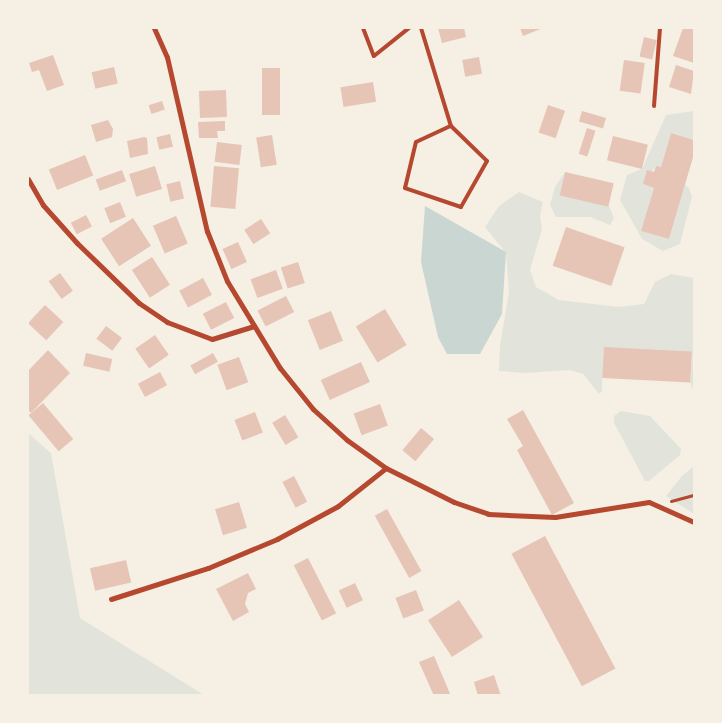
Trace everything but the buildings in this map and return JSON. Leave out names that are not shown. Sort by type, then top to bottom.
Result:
[{"type":"street","points":[[154,28],[169,66],[207,231],[228,281],[254,326],[280,368],[312,409],[347,440],[386,468],[454,502],[488,514],[555,517],[649,502],[694,522]]},
{"type":"street","points":[[28,179],[43,205],[77,243],[139,303],[167,322],[212,339],[254,326]]},
{"type":"street","points":[[111,599],[208,568],[277,539],[338,506],[386,468]]},
{"type":"lane","points":[[362,28],[374,56],[409,28]]},
{"type":"lane","points":[[421,28],[451,126],[486,161],[461,207],[406,188],[416,142],[451,126]]},
{"type":"lane","points":[[654,106],[660,28]]},
{"type":"path","points":[[659,506],[694,495]]},
{"type":"shaded area","points":[[694,111],[694,140],[671,133],[661,167],[656,166],[643,184],[654,188],[642,231],[669,239],[685,185],[689,188],[692,197],[680,244],[663,251],[642,239],[620,200],[627,175],[642,169],[666,115]]},
{"type":"shaded area","points":[[565,172],[560,195],[609,206],[614,218],[610,225],[590,217],[556,217],[550,205],[555,187]]},
{"type":"shaded area","points":[[519,192],[543,202],[540,216],[542,229],[530,270],[536,287],[559,300],[619,307],[644,304],[655,282],[671,274],[694,278],[694,392],[690,383],[692,353],[602,378],[602,391],[599,394],[583,374],[570,370],[525,373],[499,371],[500,345],[509,292],[506,253],[485,227],[499,206]]},
{"type":"shaded area","points":[[425,206],[506,252],[502,314],[480,354],[447,354],[438,337],[421,262]]},
{"type":"shaded area","points":[[621,411],[650,416],[681,449],[680,455],[649,481],[645,481],[614,423],[614,416]]},
{"type":"shaded area","points":[[28,433],[51,453],[80,618],[204,695],[28,695]]},
{"type":"shaded area","points":[[694,466],[694,514],[666,496],[682,476]]}]
